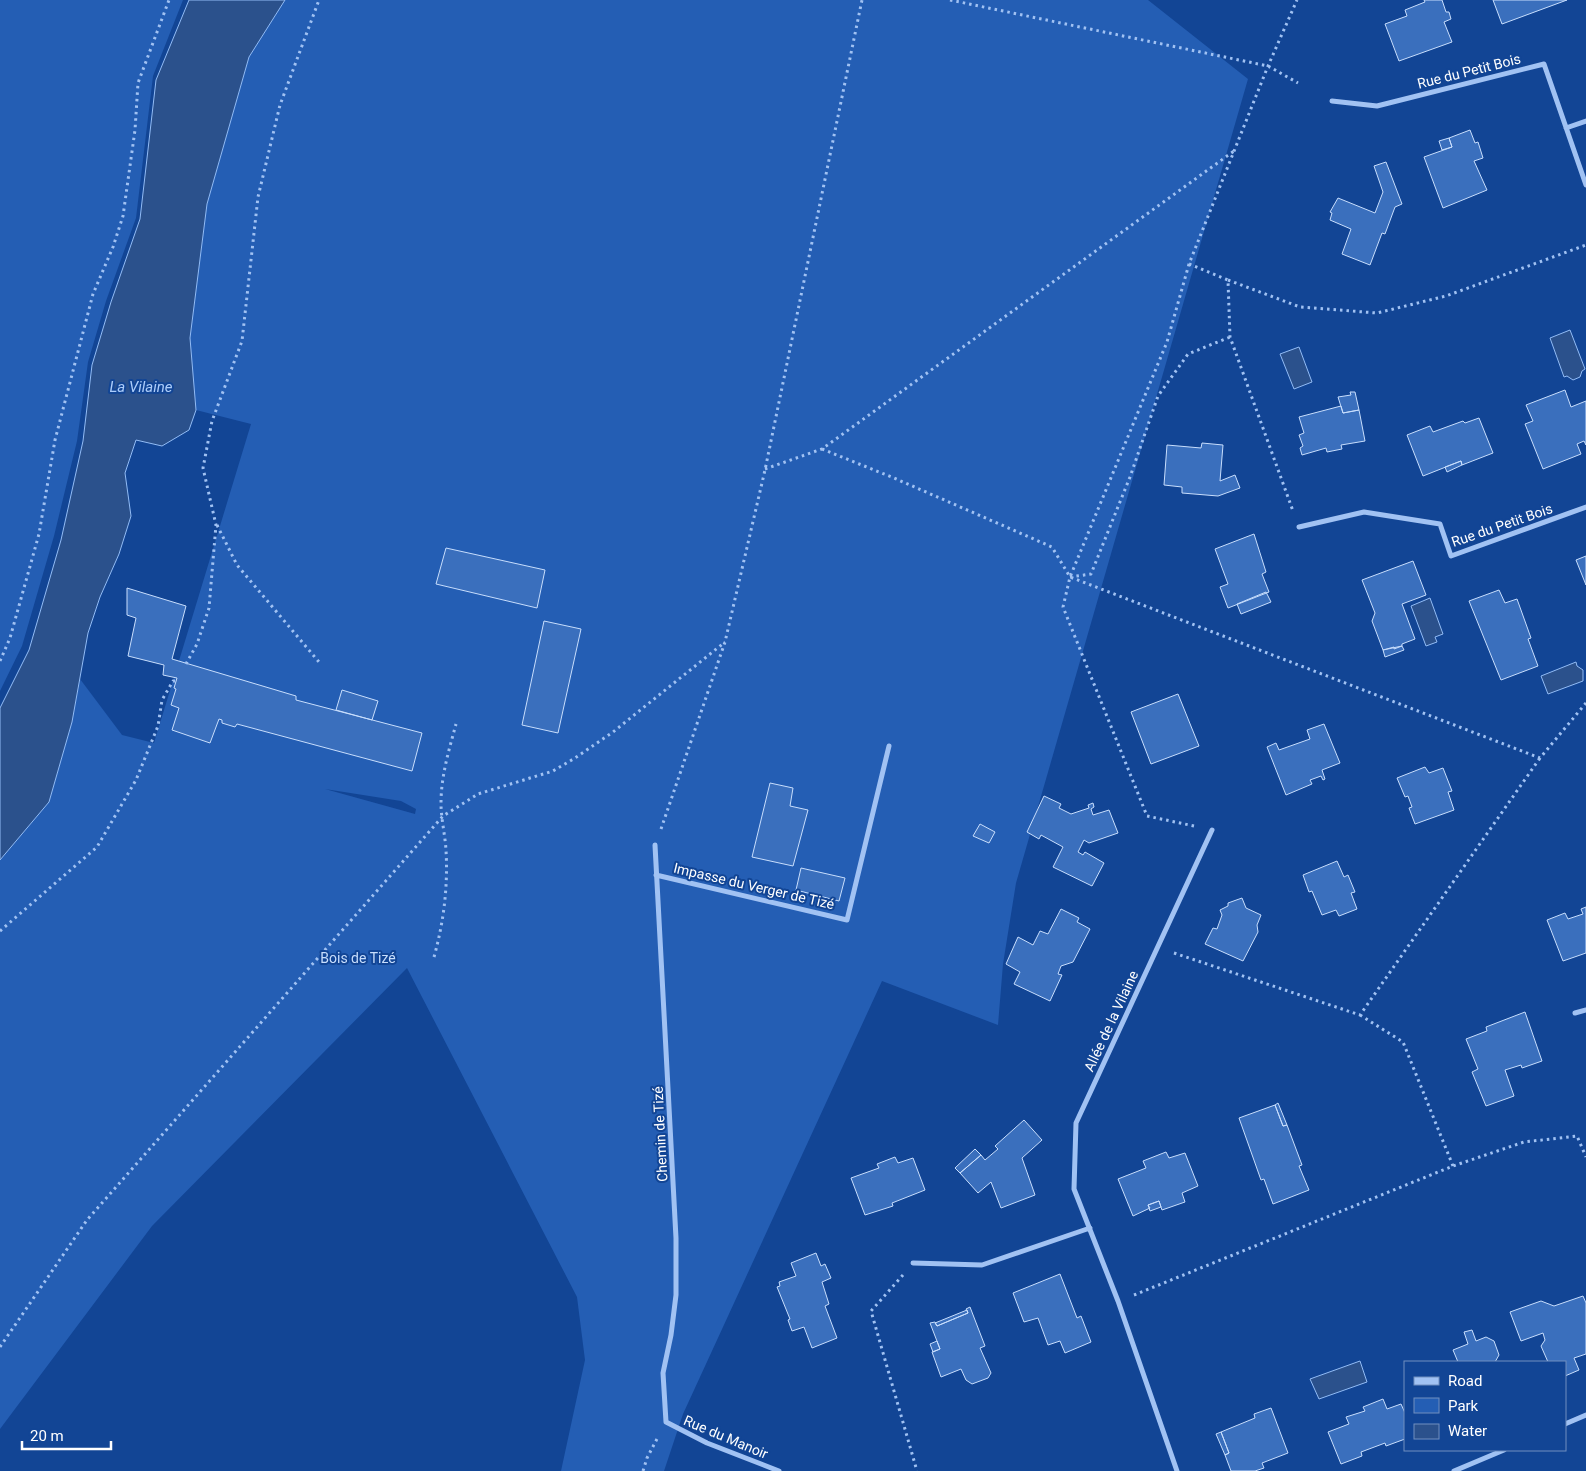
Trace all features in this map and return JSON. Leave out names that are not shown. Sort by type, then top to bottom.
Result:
[{"type":"street","name":"Rue du Petit Bois","points":[[1332,101],[1377,106],[1544,64],[1586,185]]},
{"type":"street","points":[[1566,128],[1586,121]]},
{"type":"street","name":"Rue du Petit Bois","points":[[1299,527],[1364,512],[1440,524],[1451,556],[1586,507]]},
{"type":"street","name":"Impasse du Verger de Tizé","points":[[656,875],[847,920],[888,746]]},
{"type":"street","name":"Allée de la Vilaine","points":[[1177,1471],[1118,1301],[1074,1189],[1076,1123],[1212,830]]},
{"type":"street","name":"Chemin de Tizé","points":[[655,845],[676,1238],[676,1295],[672,1334],[663,1374],[666,1422]]},
{"type":"street","points":[[1575,1013],[1586,1010]]},
{"type":"street","points":[[913,1264],[982,1265],[1090,1228]]},
{"type":"street","points":[[1566,1424],[1586,1415]]},
{"type":"street","name":"Rue du Manoir","points":[[666,1422],[707,1444],[779,1471]]},
{"type":"street","points":[[1454,1471],[1502,1451]]},
{"type":"path","points":[[0,661],[10,638],[39,534],[55,440],[93,294],[113,247],[123,216],[135,130],[138,83],[169,0]]},
{"type":"path","points":[[319,662],[237,566],[216,525],[204,468],[212,421],[242,341],[258,198],[280,105],[320,0]]},
{"type":"path","points":[[655,845],[725,642],[765,470],[862,0]]},
{"type":"path","points":[[950,0],[1268,66],[1298,84]]},
{"type":"path","points":[[1212,830],[1147,816],[1063,607],[1070,577],[1167,342],[1189,264],[1268,66],[1297,0]]},
{"type":"path","points":[[765,470],[822,449],[1235,150]]},
{"type":"path","points":[[1189,264],[1300,307],[1377,313],[1446,296],[1586,245]]},
{"type":"path","points":[[1228,280],[1230,338],[1299,527]]},
{"type":"path","points":[[1070,577],[1091,574],[1130,477],[1158,396],[1188,354],[1230,338]]},
{"type":"path","points":[[822,449],[894,478],[1052,547],[1070,577],[1540,758]]},
{"type":"path","points":[[186,664],[197,644],[209,608],[216,525]]},
{"type":"path","points":[[0,1348],[87,1220],[443,816],[478,794],[553,771],[576,758],[613,732],[725,642]]},
{"type":"path","points":[[0,931],[96,847],[136,780],[158,726],[162,700],[173,682],[176,682]]},
{"type":"path","points":[[1360,1015],[1540,758],[1586,703]]},
{"type":"path","points":[[434,956],[441,933],[447,890],[446,850],[441,804],[445,767],[456,724]]},
{"type":"path","points":[[1157,948],[1360,1015],[1403,1042],[1453,1166]]},
{"type":"path","points":[[1118,1301],[1453,1166],[1524,1142],[1577,1136],[1586,1157]]},
{"type":"path","points":[[913,1264],[871,1310],[917,1471]]},
{"type":"path","points":[[643,1471],[647,1458],[666,1422]]},
{"type":"green space","points":[[0,0],[183,0],[153,76],[136,218],[106,301],[88,362],[77,441],[54,536],[22,646],[0,691]]},
{"type":"green space","name":"Bois de Tizé","points":[[285,0],[1148,0],[1248,79],[1016,883],[1003,964],[998,1025],[882,981],[683,1414],[664,1471],[561,1471],[585,1360],[577,1297],[407,968],[152,1226],[0,1429],[0,860],[49,802],[72,722],[80,679],[122,735],[154,743],[251,424],[196,410],[190,338],[207,204],[249,57]],"holes":[[[325,789],[401,801],[416,809],[415,814]]]},
{"type":"water","name":"La Vilaine","points":[[189,0],[285,0],[249,57],[207,204],[190,338],[196,410],[189,430],[162,446],[136,440],[125,473],[131,516],[119,554],[100,597],[88,633],[72,722],[49,802],[0,860],[0,708],[29,650],[61,540],[83,441],[92,365],[111,302],[140,219],[156,80]]},
{"type":"water","points":[[1570,330],[1585,369],[1580,377],[1573,380],[1567,376],[1564,377],[1550,338]]},
{"type":"water","points":[[1299,347],[1312,382],[1294,389],[1280,354]]},
{"type":"water","points":[[1430,598],[1443,634],[1435,637],[1437,642],[1426,646],[1411,606]]},
{"type":"water","points":[[1576,662],[1577,666],[1583,670],[1583,681],[1548,694],[1541,676]]},
{"type":"water","points":[[1360,1361],[1367,1382],[1319,1399],[1310,1379]]},
{"type":"building","points":[[1424,0],[1442,0],[1446,12],[1449,12],[1451,19],[1444,22],[1452,42],[1399,61],[1385,24],[1407,16],[1405,10],[1425,2]]},
{"type":"building","points":[[1493,0],[1567,0],[1502,24]]},
{"type":"building","points":[[1470,130],[1475,143],[1478,142],[1483,158],[1474,161],[1487,190],[1443,208],[1424,157],[1452,147],[1449,138]]},
{"type":"building","points":[[1449,138],[1452,147],[1442,150],[1439,141]]},
{"type":"building","points":[[1386,162],[1402,204],[1395,207],[1385,234],[1382,233],[1370,265],[1342,254],[1351,229],[1330,220],[1332,213],[1330,212],[1338,198],[1375,213],[1383,192],[1374,166]]},
{"type":"building","points":[[1565,390],[1571,407],[1586,401],[1586,445],[1584,441],[1577,444],[1581,454],[1543,469],[1525,424],[1533,421],[1526,405]]},
{"type":"building","points":[[1350,392],[1355,392],[1359,410],[1343,413],[1338,397],[1351,395]]},
{"type":"building","points":[[1341,406],[1343,413],[1359,410],[1365,441],[1341,445],[1342,449],[1327,452],[1326,448],[1302,455],[1300,448],[1303,446],[1299,435],[1304,433],[1299,417]]},
{"type":"building","points":[[1479,418],[1493,453],[1462,465],[1461,461],[1423,476],[1407,435],[1430,426],[1433,432],[1463,421],[1465,423]]},
{"type":"building","points":[[1202,443],[1223,445],[1220,481],[1235,475],[1240,488],[1218,496],[1182,493],[1182,487],[1164,485],[1167,445],[1201,448]]},
{"type":"building","points":[[1461,461],[1462,465],[1447,472],[1445,467]]},
{"type":"building","points":[[1254,534],[1266,572],[1262,574],[1269,592],[1228,608],[1220,587],[1228,584],[1215,549]]},
{"type":"building","points":[[446,548],[545,570],[537,608],[436,584]]},
{"type":"building","points":[[1586,556],[1586,585],[1576,560]]},
{"type":"building","points":[[1413,561],[1426,595],[1402,604],[1415,639],[1394,649],[1394,647],[1383,650],[1372,621],[1375,613],[1362,580]]},
{"type":"building","points":[[127,588],[186,606],[172,659],[296,696],[296,700],[422,733],[412,771],[237,724],[235,727],[222,723],[222,720],[219,719],[210,743],[172,730],[179,708],[171,705],[177,678],[163,675],[164,665],[128,656],[136,618],[127,615]]},
{"type":"building","points":[[1499,590],[1505,603],[1517,599],[1531,638],[1528,639],[1538,666],[1501,680],[1469,601]]},
{"type":"building","points":[[1266,592],[1271,602],[1241,614],[1237,604]]},
{"type":"building","points":[[544,621],[581,629],[558,733],[522,725]]},
{"type":"building","points":[[1402,646],[1404,650],[1385,657],[1383,650]]},
{"type":"building","points":[[342,690],[378,701],[372,720],[336,710]]},
{"type":"building","points":[[1178,694],[1199,746],[1151,764],[1131,712]]},
{"type":"building","points":[[1324,724],[1340,763],[1322,770],[1325,779],[1323,780],[1321,776],[1310,780],[1312,784],[1286,795],[1267,747],[1276,743],[1279,750],[1310,739],[1307,730]]},
{"type":"building","points":[[1425,767],[1429,773],[1443,768],[1452,791],[1448,792],[1454,810],[1415,824],[1409,808],[1412,807],[1408,796],[1405,797],[1397,778]]},
{"type":"building","points":[[770,783],[793,788],[790,806],[808,810],[793,866],[752,857]]},
{"type":"building","points":[[1044,796],[1061,804],[1059,808],[1071,814],[1089,808],[1088,805],[1093,803],[1094,807],[1091,809],[1093,815],[1109,810],[1118,833],[1089,843],[1084,840],[1078,852],[1083,855],[1085,852],[1104,863],[1092,886],[1053,867],[1063,847],[1041,835],[1039,839],[1027,832]]},
{"type":"building","points":[[980,824],[995,832],[989,843],[973,836]]},
{"type":"building","points":[[1337,861],[1344,877],[1348,875],[1355,892],[1351,893],[1357,909],[1339,916],[1336,910],[1322,915],[1312,891],[1309,892],[1303,875]]},
{"type":"building","points":[[801,868],[845,878],[839,901],[796,890]]},
{"type":"building","points":[[1242,898],[1246,908],[1261,915],[1257,925],[1258,932],[1243,961],[1205,944],[1213,928],[1217,929],[1222,915],[1220,910],[1228,906],[1228,903]]},
{"type":"building","points":[[1586,907],[1586,953],[1563,961],[1547,920],[1565,913],[1568,919],[1583,914],[1581,909]]},
{"type":"building","points":[[1061,909],[1079,918],[1077,922],[1090,929],[1073,962],[1061,966],[1058,974],[1062,975],[1050,1001],[1014,984],[1020,972],[1006,964],[1018,937],[1033,945],[1040,931],[1048,934]]},
{"type":"building","points":[[1525,1012],[1542,1061],[1522,1068],[1521,1065],[1505,1070],[1514,1096],[1486,1106],[1472,1072],[1478,1069],[1466,1039],[1487,1031],[1486,1027]]},
{"type":"building","points":[[1278,1103],[1287,1125],[1283,1126],[1275,1105]]},
{"type":"building","points":[[1275,1105],[1283,1126],[1287,1125],[1302,1165],[1299,1166],[1309,1190],[1273,1204],[1264,1179],[1261,1180],[1239,1118]]},
{"type":"building","points":[[1024,1120],[1042,1140],[1022,1158],[1035,1195],[1001,1208],[991,1182],[978,1193],[960,1173],[981,1155],[985,1160],[998,1149],[995,1146]]},
{"type":"building","points":[[975,1149],[981,1155],[960,1173],[955,1168]]},
{"type":"building","points":[[1166,1152],[1169,1158],[1185,1153],[1198,1186],[1182,1193],[1185,1202],[1162,1210],[1159,1201],[1148,1205],[1150,1208],[1133,1216],[1118,1179],[1146,1168],[1143,1161]]},
{"type":"building","points":[[895,1157],[898,1163],[913,1158],[925,1190],[892,1203],[893,1206],[865,1215],[851,1178],[879,1168],[877,1164]]},
{"type":"building","points":[[1159,1201],[1161,1207],[1150,1211],[1148,1205]]},
{"type":"building","points":[[816,1253],[821,1266],[825,1264],[831,1278],[822,1282],[829,1304],[825,1306],[837,1338],[812,1348],[804,1327],[792,1331],[788,1320],[790,1319],[777,1287],[780,1286],[779,1282],[796,1276],[791,1263]]},
{"type":"building","points":[[1060,1274],[1077,1318],[1081,1316],[1091,1342],[1065,1353],[1060,1341],[1048,1345],[1038,1318],[1024,1322],[1013,1293]]},
{"type":"building","points":[[1583,1296],[1586,1303],[1586,1354],[1574,1358],[1579,1370],[1566,1376],[1566,1361],[1548,1361],[1541,1346],[1545,1340],[1543,1333],[1521,1341],[1510,1312],[1541,1301],[1554,1306]]},
{"type":"building","points":[[970,1307],[985,1346],[980,1348],[991,1373],[988,1378],[972,1384],[966,1380],[961,1369],[941,1377],[932,1352],[940,1349],[930,1323],[935,1322],[937,1326],[968,1313],[966,1309]]},
{"type":"building","points":[[967,1310],[968,1313],[937,1326],[935,1323]]},
{"type":"building","points":[[1472,1330],[1476,1341],[1486,1337],[1494,1341],[1499,1355],[1496,1361],[1458,1361],[1453,1350],[1468,1344],[1464,1332]]},
{"type":"building","points":[[937,1341],[940,1349],[933,1352],[930,1344]]},
{"type":"building","points":[[1383,1399],[1387,1409],[1401,1404],[1404,1411],[1404,1439],[1386,1446],[1385,1443],[1361,1452],[1362,1456],[1341,1464],[1328,1432],[1349,1424],[1346,1417],[1365,1411],[1363,1407]]},
{"type":"building","points":[[1271,1408],[1288,1453],[1262,1463],[1264,1468],[1255,1471],[1231,1471],[1225,1455],[1229,1453],[1221,1432],[1255,1418],[1254,1414]]},
{"type":"building","points":[[1221,1432],[1229,1453],[1225,1455],[1216,1434]]}]
